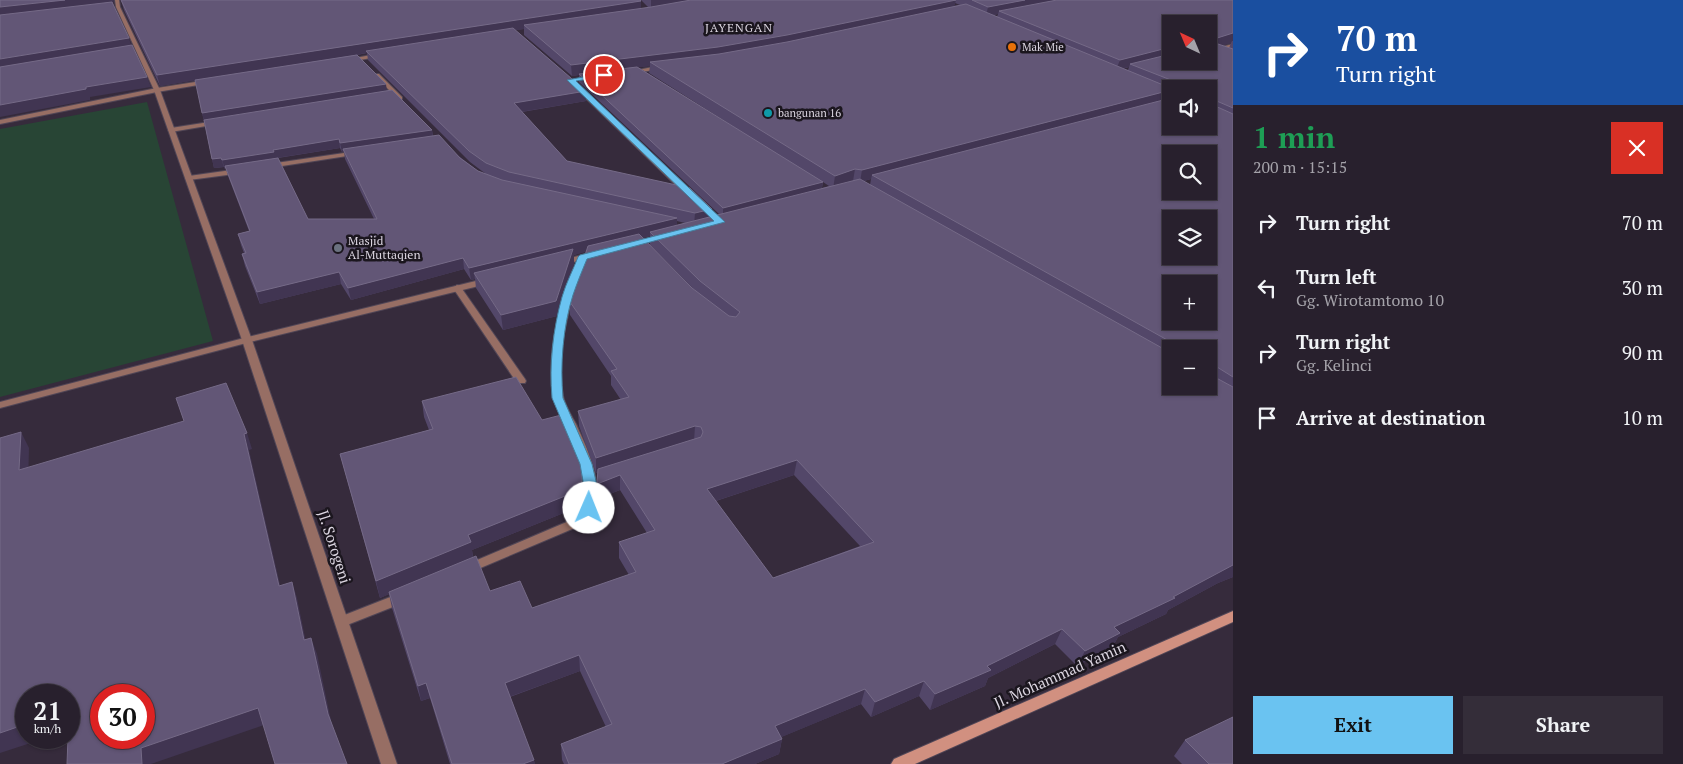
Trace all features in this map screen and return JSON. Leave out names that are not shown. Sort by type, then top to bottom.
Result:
[{"type":"main road","name":"Jl. Mohammad Yamin","points":[[899,764],[1233,616]]},
{"type":"street","name":"Jl. Sorogeni","points":[[117,0],[118,7],[157,90],[247,340],[389,764]]},
{"type":"street","points":[[109,8],[127,6]]},
{"type":"street","points":[[1218,50],[1233,46]]},
{"type":"street","points":[[129,52],[139,51]]},
{"type":"street","points":[[1218,52],[1224,54]]},
{"type":"street","points":[[341,62],[390,54]]},
{"type":"street","points":[[360,58],[367,66]]},
{"type":"street","points":[[619,73],[673,66]]},
{"type":"street","points":[[638,71],[646,76]]},
{"type":"street","points":[[374,73],[408,107]]},
{"type":"street","points":[[570,80],[699,202]]},
{"type":"street","points":[[0,122],[157,90],[215,81]]},
{"type":"street","points":[[385,95],[395,94]]},
{"type":"street","points":[[171,130],[220,122]]},
{"type":"street","points":[[257,168],[364,152]]},
{"type":"street","points":[[188,178],[247,170]]},
{"type":"street","points":[[554,264],[602,252]]},
{"type":"street","points":[[452,576],[580,521],[587,514],[594,479],[558,398],[557,389],[557,358],[567,296],[583,257]]},
{"type":"street","points":[[0,405],[247,340],[496,279]]},
{"type":"street","points":[[457,288],[520,381]]},
{"type":"street","points":[[342,622],[415,591]]},
{"type":"green space","points":[[147,102],[213,341],[0,397],[0,129]]},
{"type":"building","points":[[0,0],[65,0],[0,7]]},
{"type":"building","points":[[121,0],[640,0],[641,1],[157,75]]},
{"type":"building","points":[[691,0],[956,0],[787,35],[718,47],[571,65],[524,25]]},
{"type":"building","points":[[972,0],[1025,0],[988,7]]},
{"type":"building","points":[[1057,0],[1233,0],[1233,33],[1218,38],[1218,15],[1162,15],[1162,49],[1120,60],[999,11]]},
{"type":"building","points":[[112,2],[129,38],[0,59],[0,15]]},
{"type":"building","points":[[966,4],[1162,84],[1162,92],[862,170],[855,169],[835,176],[650,62],[719,54],[787,42]]},
{"type":"building","points":[[513,28],[586,91],[514,103],[567,161],[690,188],[712,209],[695,213],[509,172],[486,163],[469,151],[366,51]]},
{"type":"building","points":[[1218,44],[1233,49],[1233,108],[1217,101],[1217,80],[1171,80],[1130,64],[1162,56],[1162,70],[1218,70]]},
{"type":"building","points":[[132,45],[147,77],[86,87],[86,89],[0,105],[0,67]]},
{"type":"building","points":[[357,55],[386,84],[202,113],[195,80]]},
{"type":"building","points":[[637,67],[823,182],[723,208],[579,74]]},
{"type":"building","points":[[392,90],[432,130],[340,143],[339,139],[273,150],[274,152],[222,160],[221,158],[212,159],[204,120]]},
{"type":"building","points":[[1162,100],[1162,135],[1217,135],[1217,107],[1233,114],[1233,377],[1217,367],[1217,340],[1167,340],[872,175]]},
{"type":"building","points":[[439,135],[460,158],[478,171],[502,180],[677,218],[469,268],[463,258],[348,288],[339,272],[257,292],[242,254],[246,253],[238,234],[250,231],[225,166],[278,158],[308,219],[377,219],[343,149]]},
{"type":"building","points":[[860,179],[1162,348],[1162,395],[1217,395],[1217,378],[1233,387],[1233,565],[1173,597],[1175,598],[1114,627],[1120,633],[1085,651],[1062,629],[987,666],[991,670],[935,694],[924,681],[875,702],[865,689],[775,726],[782,739],[722,764],[569,764],[561,744],[612,724],[579,655],[505,683],[534,760],[523,764],[452,764],[426,683],[418,686],[389,592],[476,556],[490,591],[520,581],[532,608],[636,572],[619,542],[655,530],[620,475],[597,484],[598,469],[701,437],[703,432],[701,427],[695,426],[596,458],[578,411],[629,397],[611,371],[617,369],[570,302],[588,246],[639,234],[692,288],[729,316],[736,317],[740,312],[700,281],[650,232]],"holes":[[[797,460],[874,542],[773,578],[707,489]]]},
{"type":"building","points":[[573,249],[556,301],[501,315],[474,273]]},
{"type":"building","points":[[516,377],[542,420],[565,414],[581,459],[582,481],[580,490],[468,535],[471,542],[376,581],[340,454],[433,429],[422,401]]},
{"type":"building","points":[[226,383],[247,433],[244,434],[279,586],[292,582],[304,640],[311,638],[328,714],[347,764],[275,764],[258,708],[155,743],[155,684],[90,684],[90,749],[141,749],[142,764],[67,764],[68,749],[80,749],[80,684],[15,684],[15,728],[0,733],[0,438],[21,432],[19,470],[184,421],[176,398]]},
{"type":"building","points":[[1233,717],[1233,764],[1209,764],[1185,740]]},
{"type":"place","name":"Mak Mie","points":[[1012,47]]},
{"type":"place","name":"bangunan 16","points":[[768,113]]},
{"type":"place","name":"Masjid Al-Muttaqien","points":[[338,248]]},
{"type":"district","name":"JAYENGAN","points":[[739,28]]},
{"type":"route","points":[[589,508],[591,499],[590,481],[586,464],[558,398],[557,389],[557,358],[567,296],[583,257],[720,222],[570,80],[604,75]]}]
